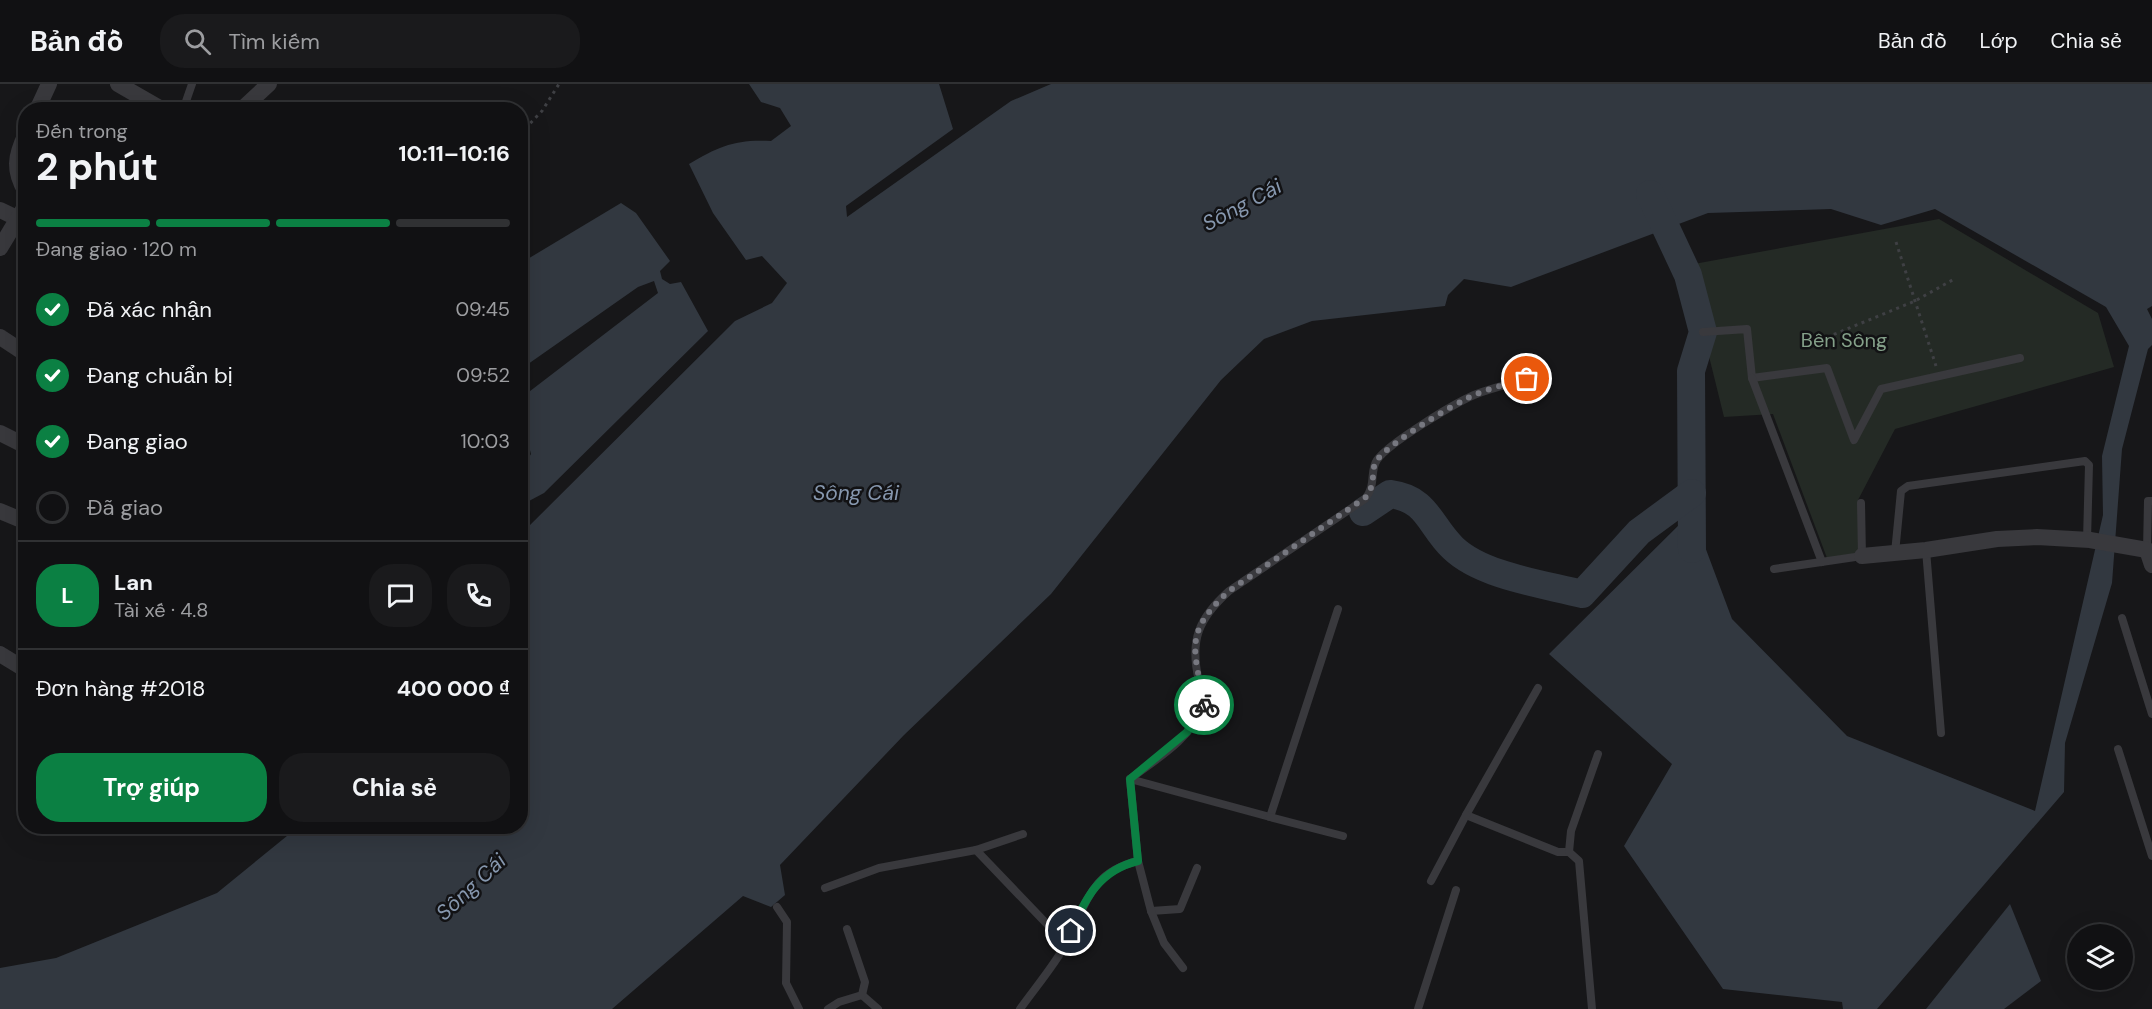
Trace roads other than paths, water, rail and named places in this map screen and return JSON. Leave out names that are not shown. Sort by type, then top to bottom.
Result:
[{"type":"street","points":[[41,102],[49,84]]},
{"type":"street","points":[[118,84],[149,102]]},
{"type":"street","points":[[249,102],[268,84]]},
{"type":"street","points":[[18,150],[15,168],[18,175]]},
{"type":"street","points":[[0,210],[18,214]]},
{"type":"street","points":[[0,248],[18,221]]},
{"type":"street","points":[[0,337],[18,349]]},
{"type":"street","points":[[0,433],[18,442]]},
{"type":"street","points":[[0,511],[18,519]]},
{"type":"street","points":[[1862,556],[2019,537],[2089,540],[2129,545],[2150,557]]},
{"type":"street","points":[[0,654],[18,665]]},
{"type":"lane","points":[[186,102],[192,84]]},
{"type":"lane","points":[[1703,332],[1747,329],[1752,378],[1822,562]]},
{"type":"lane","points":[[1752,378],[1827,368],[1854,440],[1881,389],[2020,358]]},
{"type":"lane","points":[[1130,779],[1169,749],[1198,717],[1204,705],[1193,652],[1197,634],[1211,607],[1239,584],[1365,498],[1373,489],[1374,466],[1378,458],[1403,439],[1473,396],[1527,379]]},
{"type":"lane","points":[[1895,553],[1901,491],[1908,486],[2085,461],[2089,465],[2089,540]]},
{"type":"lane","points":[[2150,557],[2148,501],[2152,501]]},
{"type":"lane","points":[[1774,569],[1862,556],[1861,503]]},
{"type":"lane","points":[[1926,550],[1941,733]]},
{"type":"lane","points":[[1270,817],[1338,609]]},
{"type":"lane","points":[[2122,618],[2152,714]]},
{"type":"lane","points":[[1431,881],[1538,688]]},
{"type":"lane","points":[[2118,749],[2152,856]]},
{"type":"lane","points":[[1569,852],[1571,831],[1598,754]]},
{"type":"lane","points":[[1130,779],[1343,836]]},
{"type":"lane","points":[[1130,779],[1138,861],[1151,910],[1164,943],[1184,968]]},
{"type":"lane","points":[[1466,815],[1558,852],[1569,852],[1579,861],[1592,1009]]},
{"type":"lane","points":[[825,888],[879,868],[976,850],[1023,834]]},
{"type":"lane","points":[[976,850],[1066,944]]},
{"type":"lane","points":[[1020,1009],[1066,944],[1084,902],[1099,881],[1125,864],[1138,861]]},
{"type":"lane","points":[[1151,910],[1180,909],[1197,868]]},
{"type":"lane","points":[[1418,1009],[1456,890]]},
{"type":"lane","points":[[777,907],[787,922],[786,983],[799,1009]]},
{"type":"lane","points":[[847,929],[865,982],[862,995]]},
{"type":"lane","points":[[828,1009],[838,1002],[862,995]]},
{"type":"lane","points":[[862,995],[878,1009]]},
{"type":"water","name":"Sông Cái","points":[[749,84],[939,84],[953,129],[846,206],[847,217],[1011,101],[1051,84],[2152,84],[2152,306],[2147,309],[2152,319],[2152,345],[2148,349],[2122,449],[2112,583],[2065,743],[2064,792],[1877,1009],[1843,1009],[1842,1002],[1723,989],[1624,846],[1672,764],[1549,654],[1692,512],[1732,619],[1847,736],[2035,811],[2103,515],[2102,456],[2129,346],[2106,307],[1935,209],[1881,225],[1831,209],[1708,213],[1511,287],[1464,279],[1448,295],[1445,306],[1312,321],[1264,339],[1221,380],[1051,594],[904,735],[780,865],[785,895],[771,907],[743,896],[612,1009],[0,1009],[0,968],[56,958],[217,893],[289,834],[528,834],[528,527],[735,321],[772,303],[787,283],[762,256],[746,260],[713,213],[689,164],[728,145],[748,141],[771,141],[791,126],[780,108],[761,102]]},
{"type":"water","points":[[621,203],[636,213],[670,261],[660,271],[662,279],[670,284],[681,282],[708,331],[544,493],[529,501],[528,459],[531,454],[528,442],[528,393],[658,293],[654,281],[638,287],[528,364],[528,259]]},
{"type":"water","points":[[2010,904],[2041,981],[2004,1009],[1926,1009]]},
{"type":"waterway","points":[[1650,194],[1688,275],[1703,332],[1691,371],[1692,549]]},
{"type":"waterway","points":[[1363,512],[1390,494],[1403,497],[1420,507],[1445,539],[1465,558],[1514,578],[1582,594],[1639,532],[1692,493]]},
{"type":"park label","name":"Bên Sông","points":[[1844,340]]}]
